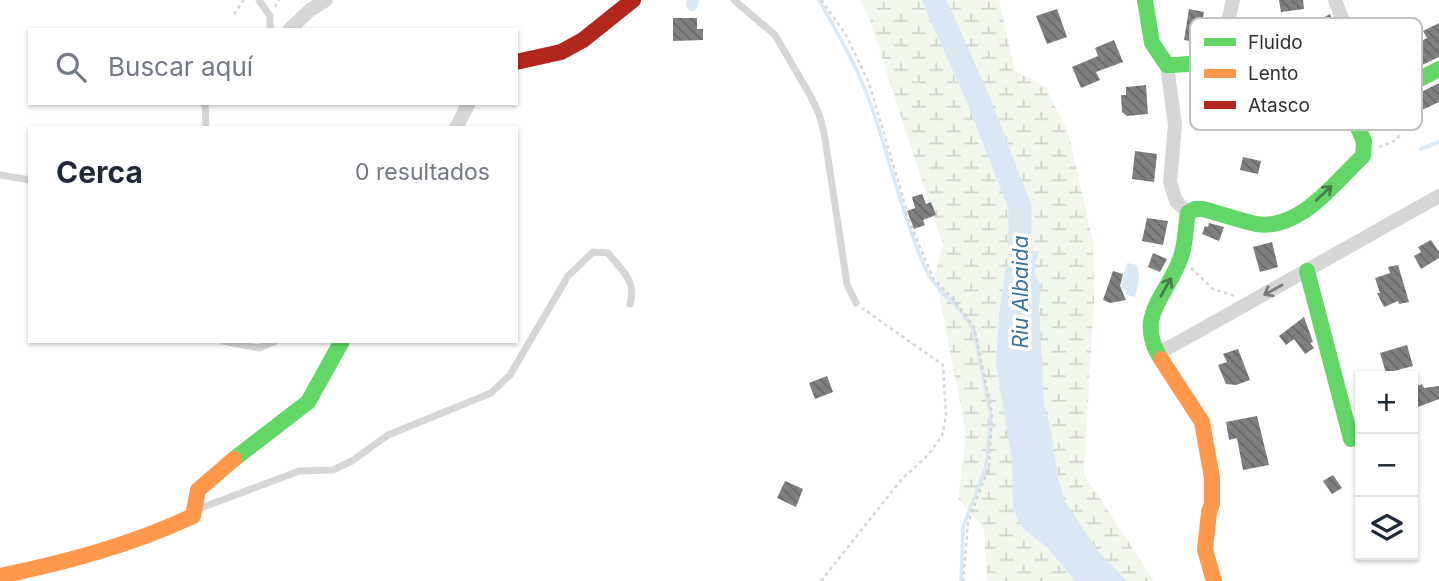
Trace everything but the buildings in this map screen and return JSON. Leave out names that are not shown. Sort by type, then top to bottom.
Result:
[{"type":"street","points":[[291,28],[310,10],[326,0]]},
{"type":"street","points":[[518,62],[561,52],[583,40],[633,0]]},
{"type":"street","points":[[1145,0],[1147,24],[1155,52],[1167,65],[1175,125],[1170,182],[1176,201],[1188,212]]},
{"type":"street","points":[[1229,18],[1233,0]]},
{"type":"street","points":[[1335,0],[1342,18]]},
{"type":"street","points":[[1167,65],[1190,66]]},
{"type":"street","points":[[1422,76],[1439,69]]},
{"type":"street","points":[[457,126],[469,105]]},
{"type":"street","points":[[1188,212],[1203,209],[1244,222],[1280,223],[1291,220],[1301,215],[1363,156],[1366,144],[1359,130]]},
{"type":"street","points":[[1154,350],[1172,346],[1439,196]]},
{"type":"street","points":[[1188,212],[1180,262],[1157,303],[1149,324],[1149,337],[1154,350],[1202,422],[1206,436],[1212,495],[1205,550],[1214,581]]},
{"type":"street","points":[[1307,271],[1350,439]]},
{"type":"street","points":[[0,576],[59,564],[163,532],[193,516],[198,490],[308,401],[326,373],[340,343]]},
{"type":"lane","points":[[259,0],[270,16],[270,28]]},
{"type":"lane","points":[[734,0],[775,35],[819,114],[847,284],[856,303]]},
{"type":"lane","points":[[205,105],[206,126]]},
{"type":"lane","points":[[0,175],[28,180]]},
{"type":"lane","points":[[194,510],[299,471],[333,470],[352,461],[388,435],[491,393],[510,375],[568,276],[593,252],[608,253],[628,278],[634,292],[630,304]]},
{"type":"lane","points":[[233,343],[259,348],[271,343]]},
{"type":"path","points":[[234,14],[244,0]]},
{"type":"path","points":[[821,0],[845,33],[869,83],[906,214],[933,278],[953,298],[974,327],[992,413],[989,466],[968,523],[963,581]]},
{"type":"path","points":[[1366,150],[1397,140],[1400,134]]},
{"type":"path","points":[[1180,262],[1194,270],[1213,289],[1249,298],[1252,302]]},
{"type":"path","points":[[821,581],[901,480],[935,447],[945,427],[943,365],[938,359],[917,349],[867,314],[856,303]]},
{"type":"green space","points":[[860,0],[999,0],[1015,71],[1045,87],[1068,132],[1093,241],[1094,299],[1084,474],[1154,581],[987,581],[984,529],[958,499],[966,433],[935,274],[943,245],[867,12]]},
{"type":"water","points":[[1039,251],[1034,271],[1041,286],[1039,307],[1044,404],[1051,429],[1058,478],[1065,501],[1078,521],[1099,552],[1127,581],[1075,581],[1047,547],[1023,529],[1013,509],[1012,461],[996,364],[999,316],[1005,272],[1011,252]]},
{"type":"water","points":[[1127,263],[1137,265],[1138,269],[1139,281],[1135,297],[1126,295],[1126,291],[1120,289]]},
{"type":"waterway","points":[[692,5],[693,0]]},
{"type":"waterway","points":[[819,0],[866,91],[925,268],[974,331],[991,417],[986,467],[963,527],[961,581]]},
{"type":"waterway","name":"Riu Albaida","points":[[934,0],[979,101],[1020,207],[1020,281]]},
{"type":"waterway","points":[[1421,149],[1439,142]]},
{"type":"traffic: fast","points":[[1145,0],[1152,43],[1167,65],[1190,64]]},
{"type":"traffic: fast","points":[[1422,78],[1439,69]]},
{"type":"traffic: fast","points":[[1161,359],[1154,345],[1151,320],[1181,256],[1188,213],[1203,209],[1256,224],[1272,224],[1302,213],[1363,156],[1364,141],[1359,130]]},
{"type":"traffic: fast","points":[[1307,271],[1351,439]]},
{"type":"traffic: fast","points":[[234,459],[308,402],[341,343]]},
{"type":"traffic: slow","points":[[1161,359],[1202,422],[1212,478],[1212,504],[1205,550],[1214,581]]},
{"type":"traffic: slow","points":[[0,576],[98,552],[193,516],[198,490],[234,459]]},
{"type":"traffic: jam","points":[[518,62],[561,52],[583,40],[633,0]]}]
